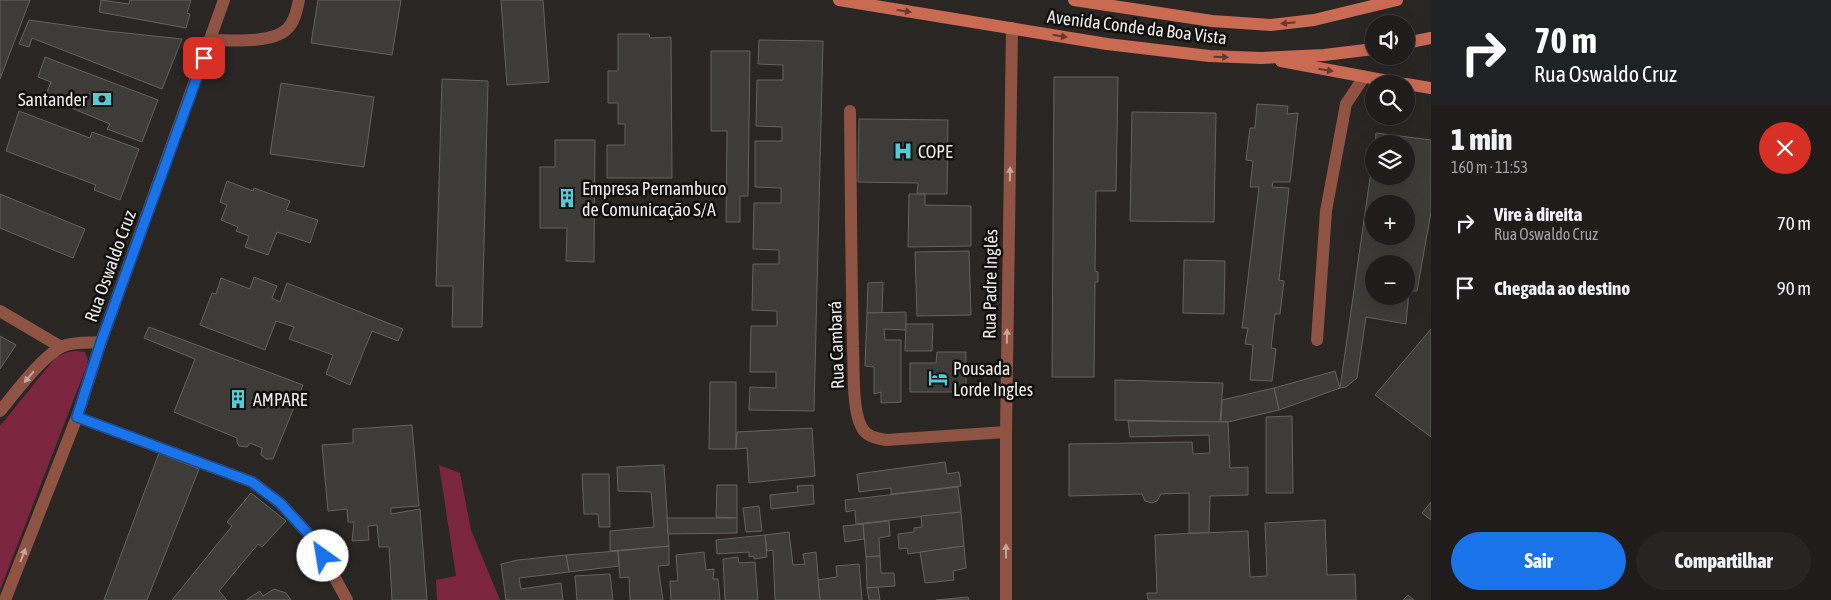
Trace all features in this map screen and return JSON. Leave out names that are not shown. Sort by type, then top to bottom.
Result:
[{"type":"main road","name":"Avenida Conde da Boa Vista","points":[[839,0],[1107,44],[1209,56],[1261,58],[1324,55],[1365,50]]},
{"type":"main road","name":"Avenida Conde da Boa Vista","points":[[1074,0],[1212,21],[1271,25],[1314,20],[1397,0]]},
{"type":"main road","points":[[1336,15],[1356,0]]},
{"type":"main road","points":[[1415,41],[1431,38]]},
{"type":"main road","points":[[1261,58],[1364,77]]},
{"type":"main road","points":[[1415,86],[1431,88]]},
{"type":"street","name":"Rua Oswaldo Cruz","points":[[5,600],[77,417],[101,342],[224,0]]},
{"type":"street","points":[[210,40],[260,40],[287,30],[295,18],[299,0]]},
{"type":"street","name":"Rua Padre Inglês","points":[[1006,600],[1006,432],[1012,28]]},
{"type":"street","points":[[1317,340],[1326,211],[1346,104],[1364,77]]},
{"type":"street","name":"Rua Cambará","points":[[850,111],[852,298],[857,414],[860,426],[869,436],[886,440],[1006,432]]},
{"type":"street","points":[[0,311],[61,348]]},
{"type":"street","points":[[0,411],[37,367],[61,348],[76,343],[101,342]]},
{"type":"street","points":[[77,417],[252,482],[280,503],[314,540],[347,600]]},
{"type":"shaded area","points":[[68,352],[85,352],[88,360],[87,365],[0,590],[0,426],[56,357]]},
{"type":"shaded area","points":[[439,465],[460,473],[471,530],[500,600],[437,600],[436,580],[456,576]]},
{"type":"building","points":[[0,0],[30,0],[0,79]]},
{"type":"building","points":[[101,0],[129,4],[130,0],[191,0],[187,13],[190,14],[186,28],[99,12]]},
{"type":"building","points":[[318,0],[401,0],[392,55],[311,43]]},
{"type":"building","points":[[501,0],[543,0],[549,82],[507,85]]},
{"type":"building","points":[[29,20],[182,39],[162,89],[32,38],[29,47],[19,44]]},
{"type":"building","points":[[618,34],[649,34],[650,38],[671,37],[672,178],[607,178],[607,145],[625,145],[625,124],[618,124],[618,103],[608,103],[608,71],[618,71]]},
{"type":"building","points":[[759,40],[823,41],[814,411],[749,410],[750,387],[776,388],[776,372],[750,372],[751,326],[777,326],[777,311],[752,310],[753,264],[779,264],[779,250],[753,249],[754,203],[781,203],[781,188],[755,187],[755,141],[782,141],[782,127],[756,126],[757,80],[783,80],[783,65],[758,64]]},
{"type":"building","points":[[711,51],[750,51],[748,196],[740,196],[740,222],[726,222],[727,131],[711,131]]},
{"type":"building","name":"Santander","points":[[45,57],[158,100],[142,142],[107,129],[110,124],[45,97],[51,82],[38,77]]},
{"type":"building","points":[[1054,77],[1118,77],[1116,191],[1096,191],[1095,271],[1098,272],[1098,282],[1095,282],[1094,377],[1052,377]]},
{"type":"building","points":[[442,79],[488,81],[482,327],[452,327],[453,286],[436,286]]},
{"type":"building","points":[[281,83],[374,97],[364,167],[270,154]]},
{"type":"building","points":[[1257,104],[1288,106],[1287,114],[1298,113],[1290,182],[1273,182],[1272,187],[1289,188],[1279,280],[1284,281],[1280,314],[1275,314],[1271,348],[1276,349],[1272,381],[1250,380],[1253,345],[1245,344],[1248,328],[1242,328],[1259,187],[1250,187],[1253,161],[1246,160],[1250,128],[1255,128]]},
{"type":"building","points":[[19,111],[90,138],[92,132],[139,149],[120,200],[94,190],[96,185],[6,151]]},
{"type":"building","points":[[1132,112],[1216,113],[1214,222],[1130,221]]},
{"type":"building","name":"COPE","points":[[859,119],[948,120],[947,194],[917,194],[918,183],[858,182]]},
{"type":"building","points":[[1376,133],[1392,135],[1376,135]]},
{"type":"building","points":[[1415,138],[1431,140],[1431,212],[1417,291],[1415,291],[1415,255],[1365,255],[1365,305],[1408,305],[1406,324],[1366,317],[1357,378],[1346,387],[1340,388],[1365,213],[1365,245],[1415,245],[1415,195],[1368,195],[1369,185],[1415,185]]},
{"type":"building","name":"Empresa Pernambuco de Comunicação S/A","points":[[555,140],[595,140],[594,262],[566,261],[567,228],[540,228],[540,167],[555,167]]},
{"type":"building","points":[[227,181],[253,191],[254,188],[290,201],[286,210],[318,220],[310,243],[277,232],[268,255],[245,247],[249,236],[236,231],[238,227],[221,220],[227,205],[220,202]]},
{"type":"building","points":[[0,194],[85,229],[73,258],[0,228]]},
{"type":"building","points":[[909,194],[925,194],[925,205],[971,206],[971,246],[908,247]]},
{"type":"building","points":[[969,251],[971,315],[917,316],[915,252]]},
{"type":"building","points":[[1184,260],[1225,261],[1224,314],[1183,313]]},
{"type":"building","points":[[254,277],[277,286],[272,298],[280,302],[287,283],[403,329],[398,341],[372,331],[350,385],[326,374],[333,355],[289,339],[294,327],[276,321],[265,350],[200,325],[212,293],[216,294],[221,278],[250,289]]},
{"type":"building","points":[[883,282],[882,313],[867,313],[868,283]]},
{"type":"building","points":[[906,312],[906,330],[884,329],[885,340],[901,340],[901,402],[881,403],[881,392],[874,394],[874,367],[865,366],[867,313]]},
{"type":"building","points":[[906,324],[933,324],[932,351],[905,351]]},
{"type":"building","name":"AMPARE","points":[[149,327],[303,385],[273,459],[266,459],[261,455],[262,448],[250,443],[247,447],[239,446],[237,438],[174,412],[195,359],[144,338]]},
{"type":"building","points":[[1431,329],[1431,437],[1375,395]]},
{"type":"building","points":[[0,336],[16,345],[0,369]]},
{"type":"building","name":"Pousada Lorde Ingles","points":[[937,352],[966,352],[966,392],[910,392],[910,363],[936,363]]},
{"type":"building","points":[[1335,371],[1340,388],[1279,410],[1274,388]]},
{"type":"building","points":[[1115,380],[1223,383],[1220,422],[1115,420]]},
{"type":"building","points":[[710,382],[736,382],[736,449],[709,449]]},
{"type":"building","points":[[1274,388],[1279,410],[1221,422],[1222,400]]},
{"type":"building","points":[[1292,416],[1293,493],[1266,493],[1266,417]]},
{"type":"building","points":[[1128,421],[1228,422],[1230,468],[1248,467],[1248,495],[1210,496],[1209,533],[1189,533],[1189,493],[1161,494],[1157,501],[1152,503],[1145,501],[1142,494],[1069,496],[1069,444],[1192,442],[1193,454],[1210,453],[1209,435],[1130,437]]},
{"type":"building","points":[[412,425],[419,506],[391,508],[391,514],[420,509],[427,600],[392,600],[389,547],[379,547],[377,525],[368,526],[369,540],[352,541],[354,522],[348,522],[347,509],[328,511],[322,445],[353,443],[353,429]]},
{"type":"building","points":[[812,428],[815,476],[749,483],[747,448],[736,449],[737,432]]},
{"type":"building","points":[[159,453],[199,469],[147,600],[104,600]]},
{"type":"building","points":[[945,462],[947,474],[959,472],[961,486],[891,494],[891,488],[859,492],[857,474]]},
{"type":"building","points":[[664,465],[669,546],[610,551],[610,531],[654,527],[651,492],[618,491],[617,467]]},
{"type":"building","points":[[582,474],[609,474],[610,527],[599,527],[598,514],[584,514]]},
{"type":"building","points":[[717,485],[737,485],[737,518],[716,517]]},
{"type":"building","points":[[813,485],[814,504],[771,509],[770,495],[798,492],[797,486]]},
{"type":"building","points":[[958,487],[961,512],[856,524],[855,510],[846,512],[845,500]]},
{"type":"building","points":[[251,493],[286,521],[262,547],[258,544],[219,591],[227,600],[172,600],[232,526],[227,522]]},
{"type":"building","points":[[1431,502],[1431,520],[1422,513]]},
{"type":"building","points":[[759,506],[762,531],[746,532],[743,508]]},
{"type":"building","points":[[961,512],[964,546],[908,554],[907,548],[899,549],[898,534],[914,532],[914,528],[922,527],[921,516]]},
{"type":"building","points":[[667,518],[737,518],[737,533],[668,534]]},
{"type":"building","points":[[1325,520],[1327,575],[1355,574],[1356,600],[1148,600],[1147,593],[1157,593],[1155,535],[1248,531],[1250,577],[1267,576],[1265,523]]},
{"type":"building","points":[[889,521],[890,536],[879,538],[880,556],[866,557],[863,524]]},
{"type":"building","points":[[863,524],[864,539],[845,542],[843,526]]},
{"type":"building","points":[[789,532],[793,565],[805,564],[803,554],[816,552],[820,600],[775,600],[773,550],[767,551],[765,535]]},
{"type":"building","points":[[765,535],[767,557],[754,559],[754,556],[749,557],[749,552],[717,554],[716,540]]},
{"type":"building","points":[[669,546],[669,565],[658,566],[663,600],[630,600],[629,577],[620,578],[618,551]]},
{"type":"building","points":[[964,546],[966,568],[953,571],[954,580],[925,583],[920,552]]},
{"type":"building","points":[[618,551],[619,566],[569,572],[566,555]]},
{"type":"building","points":[[704,552],[706,570],[714,569],[713,579],[718,579],[720,600],[671,600],[670,581],[678,581],[676,555]]},
{"type":"building","points":[[566,555],[569,572],[519,578],[521,589],[561,583],[563,600],[506,600],[501,564],[518,560]]},
{"type":"building","points":[[880,556],[881,573],[894,573],[895,586],[867,588],[866,557]]},
{"type":"building","points":[[738,557],[739,563],[755,562],[758,600],[725,600],[723,559]]},
{"type":"building","points":[[859,564],[862,600],[820,600],[818,580],[837,577],[836,566]]},
{"type":"building","points":[[610,574],[613,600],[577,600],[575,576]]},
{"type":"building","points":[[878,587],[880,600],[869,600],[867,588]]},
{"type":"building","points":[[274,589],[286,593],[291,600],[246,600],[260,591],[263,596]]},
{"type":"building","points":[[1408,595],[1414,600],[1403,600]]},
{"type":"building","points":[[968,597],[969,600],[936,600]]},
{"type":"place","name":"Santander","points":[[102,99]]},
{"type":"place","name":"COPE","points":[[903,151]]},
{"type":"place","name":"Empresa Pernambuco de Comunicação S/A","points":[[567,198]]},
{"type":"place","name":"Pousada Lorde Ingles","points":[[938,378]]},
{"type":"place","name":"AMPARE","points":[[238,399]]},
{"type":"route","points":[[204,58],[101,342],[77,417],[252,482],[280,503],[314,540],[323,556]]}]
